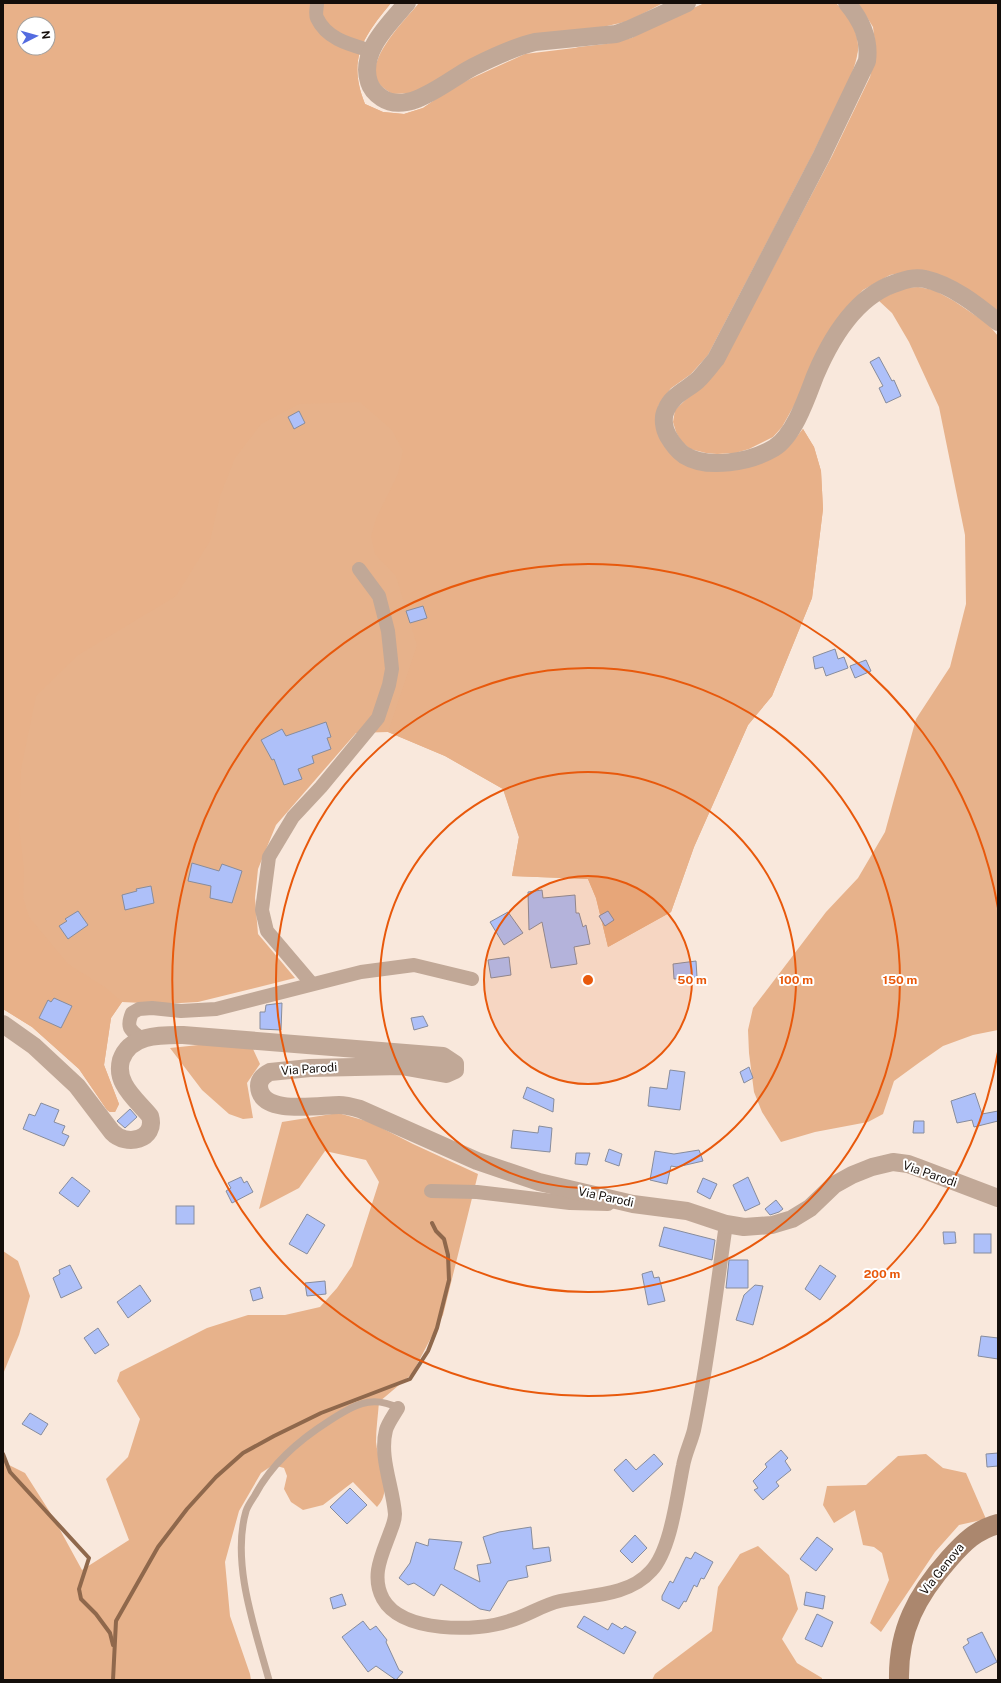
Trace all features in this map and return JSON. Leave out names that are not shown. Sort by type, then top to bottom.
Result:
[{"type":"main road","name":"Via Genova","points":[[899,1680],[902,1644],[913,1610],[921,1593],[966,1540],[985,1527],[998,1524]]},
{"type":"street","points":[[317,3],[317,18],[325,30],[336,39],[372,51]]},
{"type":"street","points":[[406,3],[381,33],[372,51],[366,69],[370,86],[375,92],[386,100],[394,103],[405,103],[425,96],[472,67],[522,45],[535,42],[616,34],[687,3]]},
{"type":"street","points":[[847,3],[866,34],[868,49],[867,61],[821,157],[716,359],[698,380],[678,394],[667,407],[664,422],[667,434],[682,454],[694,459],[710,462],[748,458],[774,448],[787,436],[803,405],[824,355],[840,330],[864,300],[877,290],[895,283],[918,278],[942,284],[976,304],[998,322]]},
{"type":"street","points":[[312,984],[267,931],[262,910],[269,857],[292,817],[321,787],[378,718],[389,686],[392,669],[388,631],[379,596],[360,569]]},
{"type":"street","points":[[142,1039],[131,1031],[128,1022],[132,1013],[139,1009],[216,1009],[361,972],[414,966],[472,979]]},
{"type":"street","name":"Via Parodi","points":[[3,1024],[34,1046],[77,1086],[115,1136],[127,1140],[141,1138],[147,1134],[151,1125],[150,1116],[124,1084],[120,1070],[121,1062],[126,1050],[134,1042],[142,1039],[162,1035],[183,1035],[443,1056],[455,1064],[455,1070],[446,1074],[401,1066],[310,1068],[270,1072],[265,1074],[261,1080],[260,1089],[263,1098],[271,1104],[278,1106],[341,1104],[351,1106],[398,1124],[477,1160],[539,1182],[633,1204],[687,1211],[726,1224],[751,1228],[764,1227],[792,1219],[810,1208],[834,1185],[852,1174],[893,1162],[908,1164],[998,1198]]},
{"type":"street","points":[[431,1191],[476,1192],[570,1203],[633,1204]]},
{"type":"street","points":[[398,1408],[386,1429],[384,1449],[395,1516],[376,1573],[378,1586],[383,1600],[394,1610],[410,1621],[436,1627],[458,1629],[481,1627],[509,1621],[560,1601],[616,1591],[636,1582],[651,1571],[667,1541],[684,1461],[693,1432],[704,1374],[726,1224]]},
{"type":"lane","points":[[268,1680],[243,1577],[242,1541],[246,1510],[262,1482],[288,1452],[314,1431],[353,1406],[373,1401],[389,1403],[398,1408]]},
{"type":"shaded area","points":[[3,3],[391,3],[366,38],[358,61],[358,74],[360,88],[365,104],[383,112],[404,114],[423,108],[457,85],[579,47],[607,44],[632,38],[705,3],[836,3],[848,19],[858,50],[851,75],[806,167],[670,389],[660,402],[656,416],[657,432],[660,439],[675,457],[682,462],[792,443],[803,429],[814,447],[821,471],[823,509],[812,598],[772,696],[748,725],[694,847],[671,912],[608,947],[596,898],[588,879],[512,876],[519,837],[503,789],[445,756],[388,732],[356,733],[276,825],[258,869],[255,898],[258,934],[295,978],[198,1002],[163,1004],[122,1002],[111,1018],[104,1065],[119,1104],[115,1112],[110,1112],[107,1110],[79,1069],[32,1027],[3,1009]]},
{"type":"shaded area","points":[[3,3],[391,3],[366,38],[358,61],[358,74],[360,88],[365,104],[383,112],[404,114],[423,108],[457,85],[525,54],[607,44],[632,38],[705,3],[836,3],[852,24],[857,35],[857,57],[850,78],[796,186],[708,355],[691,374],[670,389],[658,406],[656,425],[661,441],[668,452],[682,462],[792,443],[803,429],[814,447],[821,471],[823,509],[812,598],[772,696],[748,725],[694,847],[671,912],[608,947],[596,898],[588,879],[512,876],[519,837],[503,789],[445,756],[388,732],[417,645],[396,576],[375,554],[371,536],[376,519],[398,474],[403,451],[392,430],[360,402],[299,404],[261,424],[235,458],[220,496],[210,541],[176,596],[78,655],[36,696],[21,769],[19,828],[24,869],[23,897],[29,917],[68,964],[106,988],[122,1002],[111,1018],[104,1065],[119,1104],[115,1112],[110,1112],[107,1110],[79,1069],[32,1027],[3,1009]]},
{"type":"shaded area","points":[[419,3],[663,3],[629,21],[480,55],[414,93],[392,94],[378,82],[375,73],[377,63],[388,40]]},
{"type":"shaded area","points":[[858,3],[998,3],[998,313],[905,272],[890,275],[863,290],[836,321],[796,402],[782,427],[773,437],[749,449],[735,453],[717,454],[690,449],[681,441],[676,432],[673,422],[675,410],[721,366],[832,156],[870,77],[876,51],[873,27]]},
{"type":"shaded area","points":[[918,287],[934,290],[954,301],[988,324],[998,336],[998,1030],[973,1035],[943,1046],[920,1062],[894,1081],[883,1114],[868,1122],[815,1132],[781,1142],[762,1112],[754,1092],[749,1053],[748,1030],[753,1008],[826,912],[858,878],[885,832],[916,719],[950,667],[966,604],[965,535],[939,407],[909,342],[892,313],[878,300],[904,288]]},
{"type":"shaded area","points":[[208,1044],[253,1049],[260,1064],[247,1083],[253,1118],[243,1119],[229,1114],[202,1090],[170,1048]]},
{"type":"shaded area","points":[[338,1113],[370,1122],[478,1174],[443,1315],[412,1374],[379,1402],[376,1442],[385,1484],[382,1500],[377,1507],[353,1482],[323,1505],[303,1510],[291,1502],[284,1489],[287,1476],[284,1468],[273,1465],[261,1473],[239,1511],[225,1562],[230,1616],[251,1680],[3,1680],[3,1462],[25,1473],[53,1517],[82,1570],[129,1540],[106,1479],[128,1457],[140,1419],[117,1381],[120,1372],[207,1328],[248,1315],[285,1315],[320,1307],[337,1288],[352,1266],[379,1182],[366,1160],[325,1151],[299,1188],[259,1209],[282,1122]]},
{"type":"shaded area","points":[[3,1251],[18,1261],[30,1296],[19,1335],[3,1374]]},
{"type":"shaded area","points":[[926,1454],[943,1468],[966,1473],[986,1519],[959,1525],[935,1552],[881,1632],[870,1623],[889,1580],[882,1553],[874,1547],[863,1545],[855,1510],[834,1523],[823,1505],[827,1486],[866,1485],[898,1456]]},
{"type":"shaded area","points":[[758,1546],[789,1575],[798,1609],[782,1639],[797,1663],[822,1678],[822,1680],[652,1680],[655,1674],[712,1631],[718,1587],[740,1554]]},
{"type":"building","points":[[879,357],[892,381],[894,380],[901,396],[886,403],[879,388],[883,386],[870,362]]},
{"type":"building","points":[[299,411],[305,423],[294,429],[288,417]]},
{"type":"building","points":[[423,606],[427,618],[410,623],[406,611]]},
{"type":"building","points":[[835,649],[838,659],[844,657],[848,668],[826,676],[823,667],[815,669],[813,657]]},
{"type":"building","points":[[866,660],[871,671],[855,678],[850,666]]},
{"type":"building","points":[[326,722],[331,737],[327,738],[331,749],[312,756],[314,763],[298,769],[302,779],[284,785],[274,759],[272,760],[261,740],[282,729],[286,736]]},
{"type":"building","points":[[192,863],[219,871],[222,864],[242,871],[232,903],[210,898],[211,886],[188,881]]},
{"type":"building","points":[[151,886],[154,903],[125,910],[122,895],[137,891],[136,889]]},
{"type":"building","points":[[542,890],[543,898],[575,895],[576,913],[579,913],[583,927],[586,925],[590,944],[574,947],[577,964],[551,968],[542,922],[529,930],[528,892]]},
{"type":"building","points":[[78,911],[88,925],[68,939],[59,926],[67,921],[65,919]]},
{"type":"building","points":[[608,911],[614,920],[605,926],[599,916]]},
{"type":"building","points":[[508,912],[523,933],[504,945],[490,922]]},
{"type":"building","points":[[509,957],[511,975],[491,978],[488,960]]},
{"type":"building","points":[[696,961],[697,977],[674,979],[673,964]]},
{"type":"building","points":[[54,998],[72,1006],[61,1028],[39,1018],[48,1000],[51,1002]]},
{"type":"building","points":[[282,1003],[281,1030],[260,1029],[260,1012],[265,1012],[266,1005]]},
{"type":"building","points":[[423,1016],[428,1026],[414,1030],[411,1018]]},
{"type":"building","points":[[749,1067],[753,1078],[744,1083],[740,1072]]},
{"type":"building","points":[[670,1070],[685,1072],[680,1110],[648,1106],[650,1087],[667,1089]]},
{"type":"building","points":[[527,1087],[554,1099],[553,1112],[523,1098]]},
{"type":"building","points":[[975,1093],[982,1114],[998,1111],[998,1121],[974,1127],[972,1120],[957,1123],[951,1101]]},
{"type":"building","points":[[41,1103],[59,1110],[54,1122],[65,1126],[62,1133],[69,1136],[64,1146],[23,1129],[29,1114],[35,1116]]},
{"type":"building","points":[[130,1109],[137,1117],[125,1128],[117,1121]]},
{"type":"building","points":[[914,1121],[924,1121],[924,1133],[913,1133]]},
{"type":"building","points":[[539,1126],[552,1128],[550,1152],[511,1148],[513,1130],[538,1133]]},
{"type":"building","points":[[609,1149],[622,1154],[619,1166],[605,1161]]},
{"type":"building","points":[[699,1150],[703,1161],[677,1167],[671,1166],[667,1184],[650,1180],[655,1151],[674,1154]]},
{"type":"building","points":[[576,1153],[590,1153],[587,1165],[575,1164]]},
{"type":"building","points":[[72,1177],[90,1191],[78,1207],[59,1193]]},
{"type":"building","points":[[241,1177],[244,1183],[247,1181],[253,1192],[232,1203],[226,1191],[231,1188],[228,1183]]},
{"type":"building","points":[[748,1177],[760,1204],[745,1211],[733,1185]]},
{"type":"building","points":[[703,1178],[717,1184],[710,1199],[697,1192]]},
{"type":"building","points":[[776,1200],[783,1209],[770,1215],[765,1209]]},
{"type":"building","points":[[176,1206],[194,1206],[194,1224],[176,1224]]},
{"type":"building","points":[[307,1214],[325,1225],[307,1254],[289,1244]]},
{"type":"building","points":[[664,1227],[715,1240],[712,1260],[659,1246]]},
{"type":"building","points":[[943,1232],[955,1232],[956,1243],[944,1244]]},
{"type":"building","points":[[974,1234],[991,1234],[991,1253],[974,1253]]},
{"type":"building","points":[[729,1260],[748,1260],[748,1288],[726,1288]]},
{"type":"building","points":[[70,1265],[82,1288],[61,1298],[53,1278],[60,1274],[59,1270]]},
{"type":"building","points":[[820,1265],[836,1276],[820,1300],[805,1289]]},
{"type":"building","points":[[652,1271],[654,1278],[659,1277],[665,1301],[648,1305],[642,1274]]},
{"type":"building","points":[[325,1281],[326,1294],[307,1296],[305,1283]]},
{"type":"building","points":[[140,1285],[151,1301],[128,1318],[117,1302]]},
{"type":"building","points":[[755,1285],[763,1286],[753,1325],[736,1320],[744,1295]]},
{"type":"building","points":[[260,1287],[263,1298],[253,1301],[250,1290]]},
{"type":"building","points":[[98,1328],[109,1345],[95,1354],[84,1338]]},
{"type":"building","points":[[981,1336],[998,1338],[998,1359],[978,1356]]},
{"type":"building","points":[[30,1413],[48,1424],[41,1435],[22,1424]]},
{"type":"building","points":[[781,1450],[788,1458],[785,1461],[791,1470],[776,1482],[779,1486],[763,1500],[754,1490],[758,1488],[753,1481],[767,1467],[765,1464]]},
{"type":"building","points":[[998,1453],[998,1466],[987,1467],[986,1454]]},
{"type":"building","points":[[654,1454],[663,1464],[633,1492],[614,1470],[626,1459],[636,1470]]},
{"type":"building","points":[[350,1488],[367,1505],[347,1524],[330,1507]]},
{"type":"building","points":[[531,1527],[533,1549],[549,1547],[551,1561],[526,1566],[528,1577],[508,1581],[490,1611],[480,1609],[441,1584],[434,1596],[414,1583],[408,1585],[399,1578],[410,1563],[416,1542],[428,1546],[429,1539],[462,1542],[454,1569],[480,1582],[477,1565],[491,1563],[483,1537],[499,1532]]},
{"type":"building","points":[[635,1535],[647,1548],[632,1563],[620,1551]]},
{"type":"building","points":[[817,1537],[833,1549],[816,1571],[800,1559]]},
{"type":"building","points":[[695,1552],[713,1562],[704,1579],[701,1578],[697,1587],[694,1585],[686,1602],[684,1601],[679,1609],[662,1600],[662,1596],[670,1581],[673,1583],[686,1557],[691,1559]]},
{"type":"building","points":[[806,1592],[825,1596],[823,1609],[804,1605]]},
{"type":"building","points":[[342,1594],[346,1605],[333,1609],[330,1598]]},
{"type":"building","points":[[817,1614],[833,1622],[822,1647],[805,1639]]},
{"type":"building","points":[[584,1616],[608,1630],[612,1623],[622,1629],[625,1626],[636,1632],[624,1654],[577,1627]]},
{"type":"building","points":[[363,1621],[370,1630],[376,1626],[387,1640],[386,1642],[399,1670],[403,1672],[396,1680],[376,1666],[368,1672],[342,1637]]},
{"type":"building","points":[[982,1632],[997,1662],[976,1673],[963,1647],[969,1643],[967,1639]]},
{"type":"waterway","points":[[113,1680],[116,1621],[158,1547],[187,1509],[216,1477],[243,1453],[274,1436],[321,1413],[410,1379],[428,1351],[437,1328],[449,1280],[448,1255],[444,1239],[436,1231],[432,1223]]},
{"type":"waterway","points":[[3,1454],[10,1472],[89,1558],[79,1589],[81,1599],[96,1614],[110,1633],[113,1645]]}]
